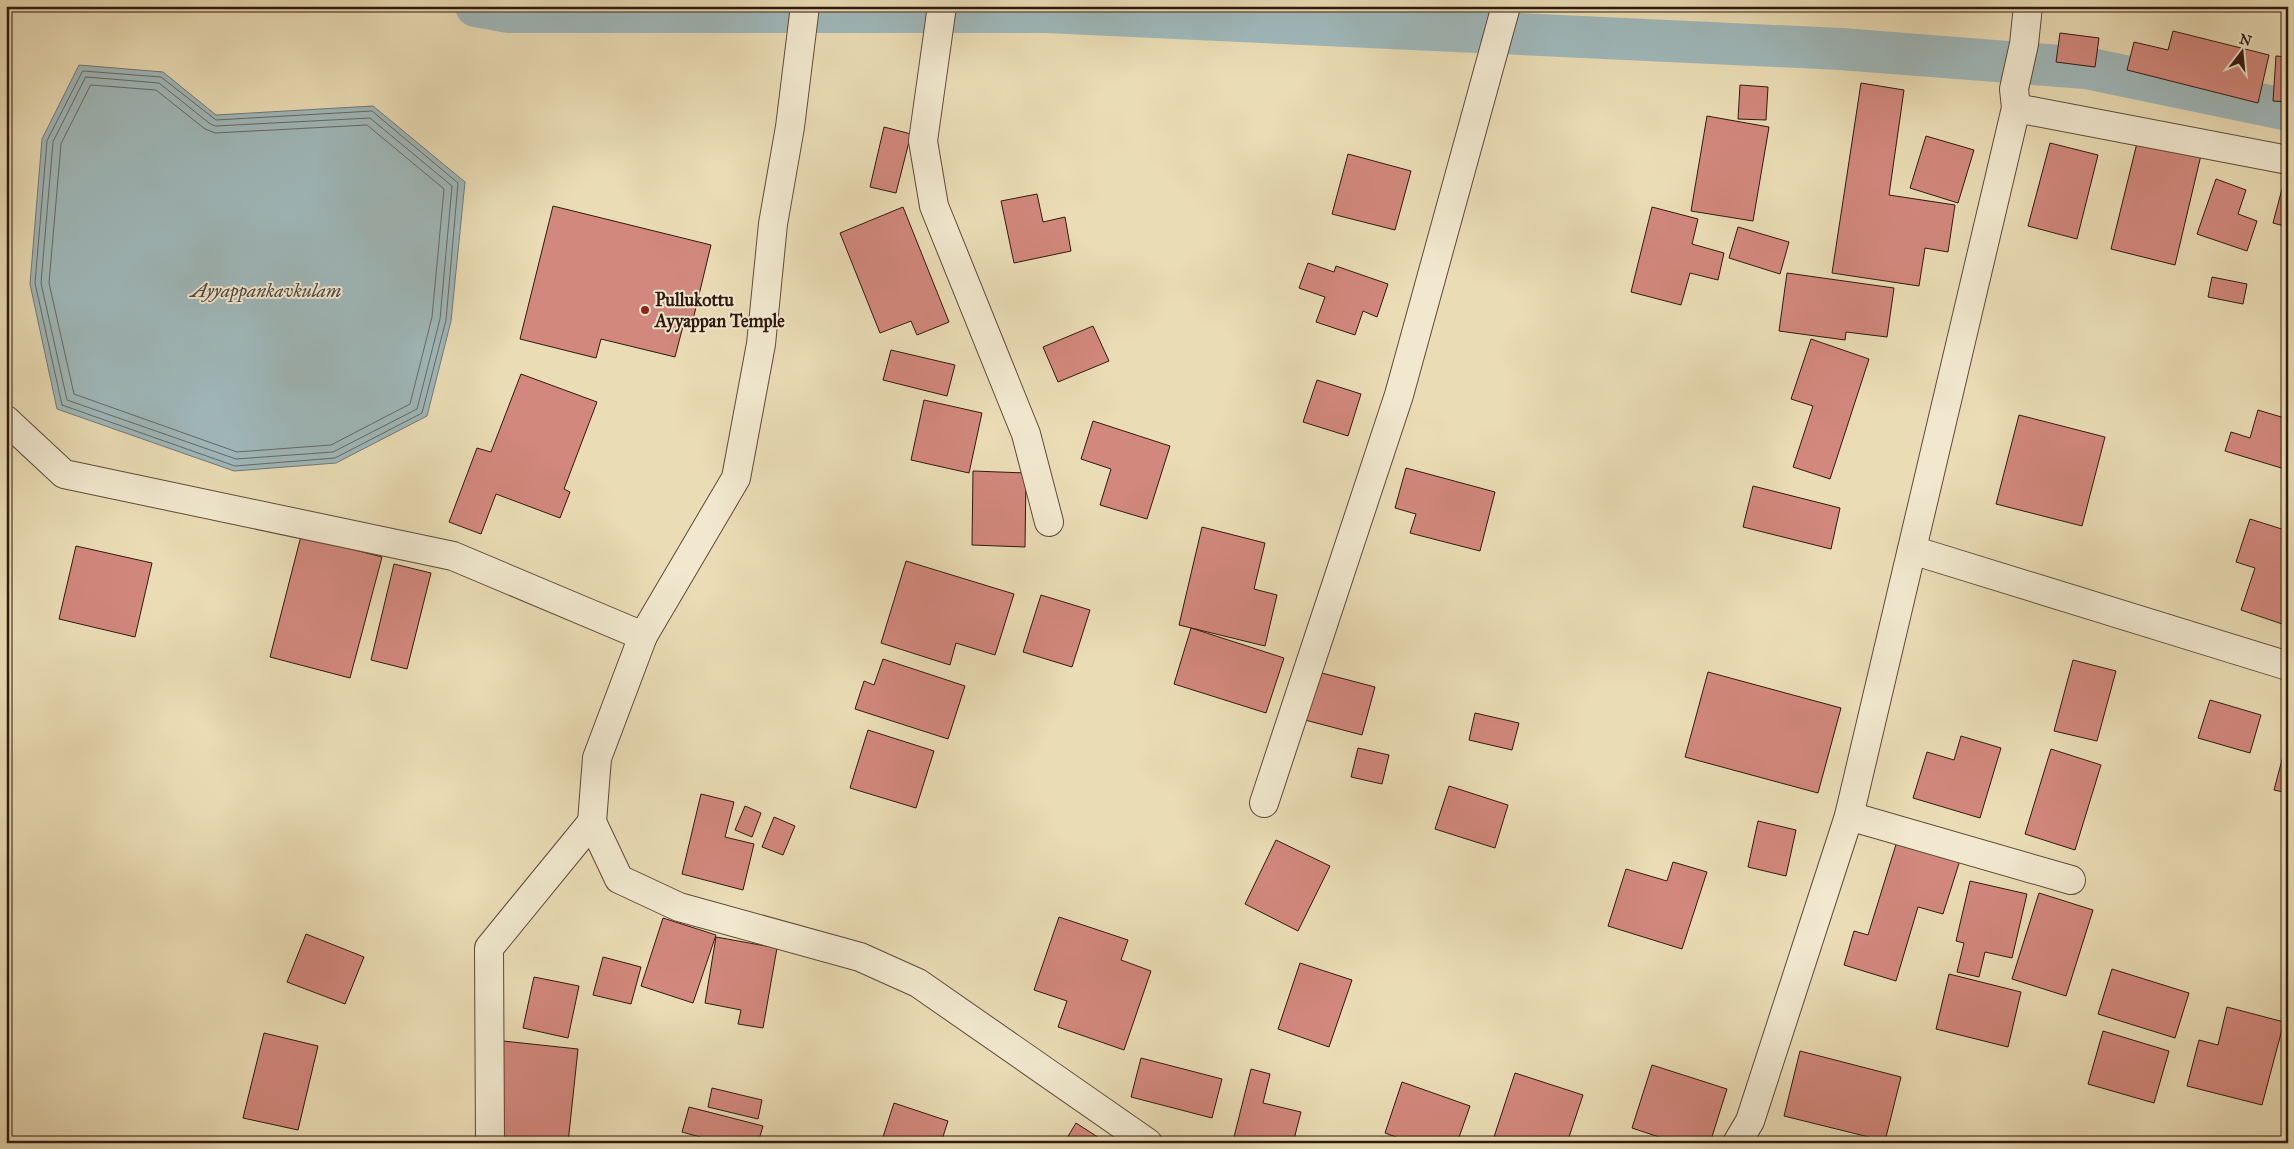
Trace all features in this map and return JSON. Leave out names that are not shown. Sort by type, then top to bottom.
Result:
[{"type":"street","points":[[805,6],[773,224],[761,344],[736,478],[644,636],[597,758],[592,822],[619,879],[679,907],[860,957],[918,983],[1148,1143]]},
{"type":"street","points":[[942,6],[923,141],[934,206],[1026,434],[1050,522]]},
{"type":"street","points":[[1264,803],[1399,395],[1506,6]]},
{"type":"street","points":[[1737,1143],[1750,1122],[1850,816],[2015,98],[2028,6]]},
{"type":"street","points":[[2015,98],[2288,160]]},
{"type":"street","points":[[6,420],[64,474],[453,556],[644,636]]},
{"type":"street","points":[[1912,550],[2288,666]]},
{"type":"street","points":[[1850,816],[2071,880]]},
{"type":"street","points":[[490,1143],[489,948],[592,822]]},
{"type":"water","name":"Ayyappankavkulam","points":[[79,65],[163,72],[216,115],[373,106],[465,182],[451,321],[427,416],[336,463],[234,471],[57,409],[30,284],[42,139]]},
{"type":"building","points":[[2173,31],[2269,55],[2258,103],[2127,70],[2134,42],[2168,50]]},
{"type":"building","points":[[2060,33],[2099,38],[2095,67],[2056,62]]},
{"type":"building","points":[[2276,56],[2288,57],[2288,102],[2273,101]]},
{"type":"building","points":[[1861,83],[1904,90],[1889,195],[1955,205],[1948,252],[1925,248],[1919,286],[1832,273]]},
{"type":"building","points":[[1740,85],[1768,87],[1766,120],[1738,119]]},
{"type":"building","points":[[1707,116],[1769,127],[1753,221],[1691,211]]},
{"type":"building","points":[[884,127],[911,134],[896,193],[870,187]]},
{"type":"building","points":[[1926,136],[1974,150],[1958,203],[1910,188]]},
{"type":"building","points":[[2138,139],[2201,155],[2175,265],[2111,249]]},
{"type":"building","points":[[2050,143],[2098,155],[2077,239],[2028,226]]},
{"type":"building","points":[[1348,154],[1411,171],[1395,230],[1332,214]]},
{"type":"building","points":[[2288,170],[2288,227],[2273,223]]},
{"type":"building","points":[[2216,179],[2246,190],[2238,214],[2257,221],[2247,251],[2197,234]]},
{"type":"building","points":[[1037,194],[1043,222],[1065,217],[1071,251],[1014,263],[1001,201]]},
{"type":"building","points":[[553,206],[711,245],[691,328],[683,326],[675,357],[601,339],[596,358],[520,339]]},
{"type":"building","points":[[903,207],[949,322],[917,335],[911,321],[880,333],[840,233]]},
{"type":"building","points":[[1652,207],[1698,219],[1692,244],[1724,253],[1718,280],[1690,273],[1681,305],[1631,292]]},
{"type":"building","points":[[1738,227],[1789,242],[1780,274],[1729,258]]},
{"type":"building","points":[[6,239],[11,241],[6,256]]},
{"type":"building","points":[[1308,263],[1334,272],[1336,266],[1388,284],[1377,317],[1363,311],[1355,335],[1316,322],[1325,297],[1299,288]]},
{"type":"building","points":[[1787,273],[1894,288],[1887,337],[1846,332],[1845,340],[1779,331]]},
{"type":"building","points":[[2212,277],[2247,284],[2243,304],[2208,297]]},
{"type":"building","points":[[1093,326],[1109,361],[1058,382],[1043,347]]},
{"type":"building","points":[[1811,339],[1869,359],[1830,479],[1793,467],[1813,406],[1791,399]]},
{"type":"building","points":[[891,350],[955,365],[947,396],[883,380]]},
{"type":"building","points":[[521,374],[597,402],[564,489],[570,492],[560,518],[496,494],[481,534],[449,522],[477,448],[491,452]]},
{"type":"building","points":[[1317,380],[1361,394],[1348,436],[1303,422]]},
{"type":"building","points":[[924,400],[982,413],[969,473],[911,460]]},
{"type":"building","points":[[2258,410],[2288,419],[2288,470],[2225,451],[2231,432],[2250,438]]},
{"type":"building","points":[[2019,415],[2105,437],[2082,526],[1996,504]]},
{"type":"building","points":[[1093,421],[1170,446],[1147,519],[1100,505],[1111,469],[1081,459]]},
{"type":"building","points":[[1406,468],[1495,492],[1480,551],[1410,533],[1416,514],[1395,508]]},
{"type":"building","points":[[973,471],[1026,473],[1025,547],[972,545]]},
{"type":"building","points":[[1753,486],[1840,508],[1831,549],[1743,527]]},
{"type":"building","points":[[2250,519],[2288,531],[2288,626],[2241,610],[2255,568],[2236,562]]},
{"type":"building","points":[[1202,527],[1265,543],[1254,589],[1277,595],[1265,646],[1179,625]]},
{"type":"building","points":[[301,536],[382,557],[350,678],[270,657]]},
{"type":"building","points":[[76,546],[152,563],[135,637],[59,619]]},
{"type":"building","points":[[906,561],[1014,594],[995,655],[956,643],[950,665],[881,643]]},
{"type":"building","points":[[394,564],[431,573],[407,669],[371,660]]},
{"type":"building","points":[[1041,595],[1090,610],[1072,667],[1023,652]]},
{"type":"building","points":[[1191,628],[1284,658],[1266,713],[1174,684]]},
{"type":"building","points":[[883,659],[965,686],[948,739],[855,709],[864,681],[874,685]]},
{"type":"building","points":[[2073,660],[2116,671],[2097,741],[2054,731]]},
{"type":"building","points":[[1318,672],[1375,687],[1362,735],[1305,720]]},
{"type":"building","points":[[1708,672],[1841,708],[1818,793],[1685,757]]},
{"type":"building","points":[[2210,700],[2261,715],[2250,753],[2198,738]]},
{"type":"building","points":[[1475,713],[1519,723],[1512,750],[1469,740]]},
{"type":"building","points":[[868,730],[934,751],[916,808],[850,788]]},
{"type":"building","points":[[1961,736],[2001,748],[1980,818],[1913,798],[1927,752],[1954,760]]},
{"type":"building","points":[[2288,737],[2288,793],[2274,790]]},
{"type":"building","points":[[1358,748],[1389,755],[1382,784],[1351,777]]},
{"type":"building","points":[[2051,749],[2101,765],[2075,850],[2025,834]]},
{"type":"building","points":[[1449,786],[1508,805],[1495,848],[1435,829]]},
{"type":"building","points":[[701,794],[734,802],[725,837],[754,844],[743,890],[682,874]]},
{"type":"building","points":[[745,806],[761,813],[752,837],[735,830]]},
{"type":"building","points":[[774,817],[795,826],[783,855],[762,847]]},
{"type":"building","points":[[1758,821],[1796,830],[1786,876],[1748,867]]},
{"type":"building","points":[[1898,838],[1961,857],[1943,914],[1918,907],[1896,981],[1844,965],[1854,931],[1868,935]]},
{"type":"building","points":[[1276,840],[1330,866],[1298,931],[1245,904]]},
{"type":"building","points":[[1673,862],[1707,872],[1682,949],[1608,926],[1626,869],[1667,881]]},
{"type":"building","points":[[1970,881],[2027,894],[2012,958],[1985,952],[1979,977],[1957,972],[1964,943],[1956,941]]},
{"type":"building","points":[[2039,893],[2093,910],[2066,996],[2012,979]]},
{"type":"building","points":[[1059,917],[1128,940],[1121,960],[1151,971],[1124,1050],[1058,1027],[1067,1001],[1034,990]]},
{"type":"building","points":[[663,918],[716,935],[693,1003],[641,986]]},
{"type":"building","points":[[306,934],[364,957],[345,1004],[287,982]]},
{"type":"building","points":[[716,937],[777,948],[763,1028],[738,1024],[741,1010],[705,1003]]},
{"type":"building","points":[[603,957],[641,967],[631,1004],[593,995]]},
{"type":"building","points":[[1300,963],[1352,980],[1329,1047],[1278,1029]]},
{"type":"building","points":[[2112,969],[2189,993],[2175,1038],[2098,1014]]},
{"type":"building","points":[[1949,974],[2021,992],[2008,1047],[1936,1029]]},
{"type":"building","points":[[534,977],[579,986],[568,1038],[523,1028]]},
{"type":"building","points":[[2227,1007],[2284,1022],[2262,1105],[2187,1086],[2199,1040],[2218,1045]]},
{"type":"building","points":[[2103,1031],[2169,1051],[2154,1103],[2088,1084]]},
{"type":"building","points":[[264,1033],[318,1046],[298,1130],[243,1118]]},
{"type":"building","points":[[503,1041],[578,1049],[568,1143],[493,1143]]},
{"type":"building","points":[[1800,1051],[1901,1077],[1885,1141],[1784,1116]]},
{"type":"building","points":[[1141,1058],[1222,1079],[1212,1118],[1131,1097]]},
{"type":"building","points":[[1652,1065],[1727,1089],[1710,1143],[1677,1143],[1632,1128]]},
{"type":"building","points":[[1251,1069],[1270,1074],[1263,1103],[1301,1112],[1293,1143],[1233,1141]]},
{"type":"building","points":[[1515,1073],[1583,1095],[1567,1143],[1492,1143]]},
{"type":"building","points":[[1402,1082],[1470,1106],[1457,1143],[1413,1143],[1385,1133]]},
{"type":"building","points":[[712,1088],[762,1100],[758,1119],[708,1107]]},
{"type":"building","points":[[894,1103],[948,1121],[941,1143],[881,1143]]},
{"type":"building","points":[[689,1107],[763,1126],[758,1143],[722,1143],[682,1132]]},
{"type":"building","points":[[1076,1123],[1107,1143],[1064,1143]]},
{"type":"building","points":[[1382,1137],[1400,1143],[1380,1143]]},
{"type":"waterway","points":[[476,6],[509,12],[1047,12],[1841,49],[2086,68],[2288,110]]},
{"type":"place","name":"Pullukottu Ayyappan Temple","points":[[645,310]]}]
